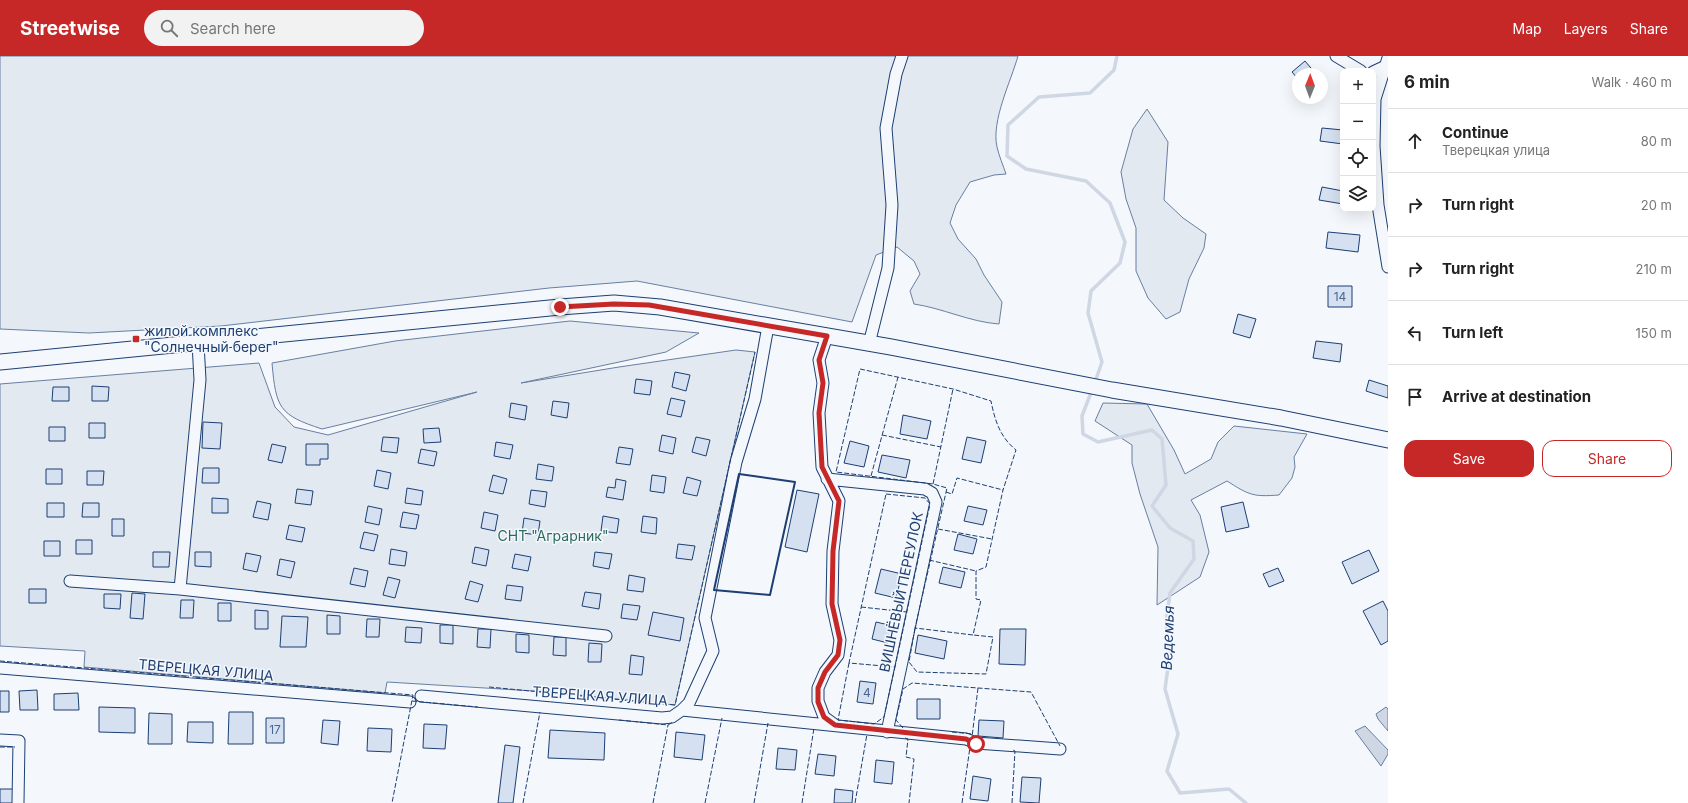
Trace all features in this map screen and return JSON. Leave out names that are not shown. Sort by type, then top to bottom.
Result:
[{"type":"main road","points":[[0,362],[552,308],[614,304],[654,306],[827,336],[1071,383],[1281,418],[1388,440]]},
{"type":"street","points":[[869,344],[888,268],[892,205],[886,128],[896,74],[902,56]]},
{"type":"street","points":[[1336,56],[1356,68]]},
{"type":"street","points":[[1376,70],[1387,63]]},
{"type":"street","points":[[1387,63],[1375,99],[1374,146],[1378,205],[1388,267]]},
{"type":"street","points":[[682,710],[689,703],[712,651],[705,618],[736,462],[755,398],[768,326]]},
{"type":"street","points":[[827,336],[819,360],[823,383],[819,413],[822,467],[839,501],[833,551],[832,604],[840,640],[838,655],[825,672],[818,688],[818,702],[824,717],[835,725]]},
{"type":"street","points":[[180,590],[200,380],[198,343]]},
{"type":"street","name":"ВИШНЁВЫЙ ПЕРЕУЛОК","points":[[827,479],[925,489],[932,493],[936,502],[887,732]]},
{"type":"street","points":[[70,581],[180,590],[606,636]]},
{"type":"street","name":"ТВЕРЕЦКАЯ УЛИЦА","points":[[0,668],[410,702]]},
{"type":"street","name":"ТВЕРЕЦКАЯ УЛИЦА","points":[[421,696],[662,718],[672,718],[682,710],[966,739],[976,744],[1060,749]]},
{"type":"street","points":[[0,740],[19,741],[18,803]]},
{"type":"green space","points":[[0,56],[1018,56],[999,113],[997,125],[997,147],[1006,174],[994,175],[970,182],[956,205],[950,223],[958,239],[976,259],[984,275],[1002,302],[999,324],[977,321],[914,304],[910,291],[920,274],[914,261],[897,247],[876,255],[852,322],[637,281],[549,288],[221,326],[89,333],[0,329]]},
{"type":"green space","points":[[1147,109],[1168,142],[1164,200],[1183,218],[1206,234],[1204,248],[1189,279],[1180,312],[1166,319],[1148,298],[1136,271],[1136,228],[1126,199],[1121,172],[1133,129]]},
{"type":"green space","name":"СНТ \"Аграрник\"","points":[[570,321],[699,333],[666,352],[521,383],[736,350],[755,352],[675,705],[550,692],[387,682],[385,693],[84,667],[85,651],[0,646],[0,384],[259,363],[275,407],[294,427],[328,435],[477,392],[322,429],[297,419],[288,414],[282,408],[275,390],[272,363],[395,341]]},
{"type":"green space","points":[[1103,403],[1147,404],[1174,450],[1185,474],[1211,459],[1218,442],[1234,426],[1307,434],[1294,457],[1295,467],[1292,478],[1279,495],[1263,496],[1252,494],[1227,481],[1191,500],[1200,515],[1209,552],[1200,577],[1157,605],[1158,547],[1140,494],[1132,463],[1132,445],[1095,421]]},
{"type":"shaded area","points":[[1386,707],[1388,709],[1388,731],[1378,719],[1376,714]]},
{"type":"shaded area","points":[[1365,726],[1388,750],[1388,754],[1381,766],[1355,731]]},
{"type":"building","points":[[1305,61],[1311,68],[1297,68]]},
{"type":"building","points":[[1322,128],[1340,130],[1340,144],[1320,141]]},
{"type":"building","points":[[1322,187],[1340,190],[1340,204],[1319,200]]},
{"type":"building","points":[[1328,232],[1360,235],[1358,252],[1326,248]]},
{"type":"building","points":[[1328,286],[1352,286],[1352,307],[1328,307]]},
{"type":"building","points":[[1238,314],[1256,319],[1250,338],[1233,333]]},
{"type":"building","points":[[1316,341],[1342,344],[1340,362],[1313,358]]},
{"type":"building","points":[[675,372],[690,375],[686,391],[672,387]]},
{"type":"building","points":[[636,379],[652,381],[650,395],[634,393]]},
{"type":"building","points":[[1369,380],[1388,386],[1388,398],[1366,391]]},
{"type":"building","points":[[92,386],[109,387],[108,401],[92,401]]},
{"type":"building","points":[[53,387],[69,387],[69,401],[52,401]]},
{"type":"building","points":[[671,398],[685,401],[681,417],[667,414]]},
{"type":"building","points":[[553,401],[569,403],[567,418],[551,415]]},
{"type":"building","points":[[511,403],[527,406],[525,420],[509,417]]},
{"type":"building","points":[[903,415],[931,421],[927,439],[900,434]]},
{"type":"building","points":[[203,422],[222,423],[220,449],[202,448]]},
{"type":"building","points":[[89,423],[105,423],[105,438],[89,438]]},
{"type":"building","points":[[49,427],[65,427],[65,441],[49,441]]},
{"type":"building","points":[[439,428],[441,442],[424,443],[423,429]]},
{"type":"building","points":[[662,435],[676,438],[673,454],[659,451]]},
{"type":"building","points":[[383,437],[399,438],[397,453],[381,451]]},
{"type":"building","points":[[696,437],[710,440],[706,456],[692,452]]},
{"type":"building","points":[[967,437],[986,441],[981,463],[962,459]]},
{"type":"building","points":[[850,441],[869,446],[864,467],[844,463]]},
{"type":"building","points":[[496,442],[513,445],[510,459],[494,456]]},
{"type":"building","points":[[272,444],[286,447],[282,463],[268,460]]},
{"type":"building","points":[[306,444],[328,444],[328,459],[320,459],[320,465],[306,465]]},
{"type":"building","points":[[619,447],[633,449],[630,465],[616,463]]},
{"type":"building","points":[[421,449],[437,452],[434,466],[418,463]]},
{"type":"building","points":[[882,455],[910,460],[906,478],[878,472]]},
{"type":"building","points":[[538,464],[554,467],[552,481],[536,479]]},
{"type":"building","points":[[203,468],[219,468],[219,483],[202,483]]},
{"type":"building","points":[[46,469],[62,469],[62,484],[46,484]]},
{"type":"building","points":[[377,470],[391,473],[388,489],[374,486]]},
{"type":"building","points":[[87,471],[104,471],[103,485],[87,485]]},
{"type":"building","points":[[493,475],[507,479],[503,494],[489,491]]},
{"type":"building","points":[[652,475],[666,477],[664,493],[650,491]]},
{"type":"building","points":[[687,477],[701,481],[697,496],[683,493]]},
{"type":"building","points":[[616,479],[626,481],[623,500],[606,497],[608,487],[615,488]]},
{"type":"building","points":[[407,488],[423,491],[421,505],[405,503]]},
{"type":"building","points":[[297,489],[313,491],[311,505],[295,503]]},
{"type":"building","points":[[531,490],[547,492],[545,507],[529,504]]},
{"type":"building","points":[[797,490],[819,494],[807,552],[785,547]]},
{"type":"building","points":[[212,498],[228,499],[228,513],[212,513]]},
{"type":"building","points":[[257,501],[271,504],[268,520],[253,517]]},
{"type":"building","points":[[1243,502],[1249,527],[1226,532],[1221,507]]},
{"type":"building","points":[[47,503],[64,503],[64,517],[47,517]]},
{"type":"building","points":[[83,503],[99,503],[99,517],[82,517]]},
{"type":"building","points":[[368,506],[382,509],[379,525],[365,522]]},
{"type":"building","points":[[968,506],[987,510],[983,525],[964,521]]},
{"type":"building","points":[[403,512],[419,515],[416,529],[400,527]]},
{"type":"building","points":[[484,512],[498,515],[495,531],[481,528]]},
{"type":"building","points":[[603,516],[619,519],[617,533],[601,531]]},
{"type":"building","points":[[643,516],[657,518],[656,534],[641,532]]},
{"type":"building","points":[[524,518],[540,521],[538,535],[522,533]]},
{"type":"building","points":[[112,519],[124,519],[124,536],[112,536]]},
{"type":"building","points":[[289,525],[305,528],[302,542],[286,539]]},
{"type":"building","points":[[364,532],[378,535],[374,551],[360,548]]},
{"type":"building","points":[[958,534],[977,539],[973,554],[954,550]]},
{"type":"building","points":[[76,540],[92,540],[92,554],[76,554]]},
{"type":"building","points":[[44,541],[60,541],[60,556],[44,556]]},
{"type":"building","points":[[678,544],[695,546],[692,560],[676,558]]},
{"type":"building","points":[[475,547],[489,550],[486,566],[472,563]]},
{"type":"building","points":[[391,549],[407,552],[405,566],[389,564]]},
{"type":"building","points":[[1369,550],[1379,571],[1352,584],[1342,562]]},
{"type":"building","points":[[153,552],[170,552],[169,567],[153,567]]},
{"type":"building","points":[[195,552],[211,552],[211,567],[195,566]]},
{"type":"building","points":[[595,552],[612,554],[609,569],[593,566]]},
{"type":"building","points":[[246,553],[261,556],[257,572],[243,569]]},
{"type":"building","points":[[515,554],[531,557],[528,571],[512,568]]},
{"type":"building","points":[[280,559],[295,562],[291,578],[277,575]]},
{"type":"building","points":[[943,567],[965,572],[961,588],[939,583]]},
{"type":"building","points":[[354,568],[368,571],[365,587],[350,584]]},
{"type":"building","points":[[1278,568],[1284,581],[1269,587],[1263,574]]},
{"type":"building","points":[[881,569],[902,574],[896,598],[875,593]]},
{"type":"building","points":[[629,575],[645,578],[643,592],[627,590]]},
{"type":"building","points":[[388,577],[400,580],[395,598],[383,595]]},
{"type":"building","points":[[470,581],[483,585],[478,602],[465,599]]},
{"type":"building","points":[[507,585],[523,587],[521,601],[505,599]]},
{"type":"building","points":[[29,589],[46,589],[46,603],[29,603]]},
{"type":"building","points":[[585,592],[601,594],[599,609],[582,606]]},
{"type":"building","points":[[132,593],[145,594],[143,619],[130,618]]},
{"type":"building","points":[[104,594],[121,594],[120,609],[104,608]]},
{"type":"building","points":[[181,600],[194,600],[193,618],[180,618]]},
{"type":"building","points":[[1383,601],[1388,611],[1388,641],[1381,645],[1363,611]]},
{"type":"building","points":[[218,603],[231,603],[231,621],[218,621]]},
{"type":"building","points":[[623,604],[640,606],[637,620],[621,618]]},
{"type":"building","points":[[255,610],[268,611],[268,629],[255,629]]},
{"type":"building","points":[[653,612],[684,618],[680,641],[648,635]]},
{"type":"building","points":[[327,615],[340,616],[340,634],[327,634]]},
{"type":"building","points":[[282,616],[308,617],[306,647],[280,647]]},
{"type":"building","points":[[367,619],[380,619],[379,637],[366,637]]},
{"type":"building","points":[[876,622],[893,626],[888,643],[872,639]]},
{"type":"building","points":[[440,625],[453,625],[453,644],[440,643]]},
{"type":"building","points":[[406,627],[422,628],[421,643],[405,642]]},
{"type":"building","points":[[478,629],[491,629],[490,648],[477,647]]},
{"type":"building","points":[[1000,629],[1026,629],[1025,665],[999,664]]},
{"type":"building","points":[[516,634],[529,635],[529,653],[516,652]]},
{"type":"building","points":[[918,635],[947,641],[944,659],[915,653]]},
{"type":"building","points":[[554,637],[566,637],[566,656],[553,655]]},
{"type":"building","points":[[589,643],[602,644],[601,662],[588,662]]},
{"type":"building","points":[[631,655],[644,657],[642,675],[629,674]]},
{"type":"building","points":[[860,681],[876,683],[873,704],[857,702]]},
{"type":"building","points":[[37,690],[38,710],[20,710],[19,691]]},
{"type":"building","points":[[0,691],[9,691],[9,712],[0,712]]},
{"type":"building","points":[[78,693],[79,710],[54,710],[54,694]]},
{"type":"building","points":[[917,699],[940,699],[940,719],[917,719]]},
{"type":"building","points":[[99,707],[135,708],[135,733],[99,732]]},
{"type":"building","points":[[229,712],[253,712],[253,744],[228,744]]},
{"type":"building","points":[[149,713],[172,714],[172,744],[148,744]]},
{"type":"building","points":[[266,718],[284,718],[284,743],[266,743]]},
{"type":"building","points":[[323,720],[340,721],[338,745],[321,743]]},
{"type":"building","points":[[979,720],[1004,721],[1003,738],[978,736]]},
{"type":"building","points":[[188,722],[213,722],[213,743],[187,742]]},
{"type":"building","points":[[424,724],[447,725],[445,749],[423,748]]},
{"type":"building","points":[[368,728],[392,729],[391,752],[367,751]]},
{"type":"building","points":[[550,730],[605,733],[604,760],[548,758]]},
{"type":"building","points":[[676,732],[705,735],[702,760],[674,757]]},
{"type":"building","points":[[505,745],[520,747],[513,803],[498,803]]},
{"type":"building","points":[[778,748],[797,750],[795,770],[776,769]]},
{"type":"building","points":[[818,754],[836,756],[834,776],[815,774]]},
{"type":"building","points":[[876,760],[894,762],[892,784],[874,782]]},
{"type":"building","points":[[973,776],[991,779],[988,801],[970,799]]},
{"type":"building","points":[[1022,777],[1041,778],[1039,803],[1020,802]]},
{"type":"building","points":[[0,789],[13,789],[13,803],[0,803]]},
{"type":"building","points":[[835,789],[853,791],[852,803],[834,803]]},
{"type":"waterway","name":"Ведемья","points":[[1095,382],[1102,362],[1088,313],[1091,291],[1120,263],[1125,242],[1110,203],[1086,181],[1026,169],[1007,156],[1008,125],[1039,97],[1090,93],[1114,70],[1117,56]]},
{"type":"waterway","name":"Ведемья","points":[[1092,390],[1082,416],[1083,434],[1098,442],[1152,430],[1162,439],[1166,485],[1152,506],[1170,528],[1193,541],[1194,559],[1170,593],[1166,623],[1170,653],[1165,689],[1178,734],[1167,771],[1180,793],[1229,789],[1246,803]]},
{"type":"fence","points":[[489,687],[675,705],[755,352]]},
{"type":"fence","points":[[860,369],[953,389],[991,401],[994,415],[1002,434],[1010,445],[1016,450],[1003,490],[986,567],[976,571],[976,599],[981,600],[973,635],[915,628],[947,488],[933,484],[836,472],[860,369]]},
{"type":"fence","points":[[871,476],[898,377]]},
{"type":"fence","points":[[933,484],[953,389]]},
{"type":"fence","points":[[882,435],[941,447]]},
{"type":"fence","points":[[946,492],[952,494],[957,478],[1003,490]]},
{"type":"fence","points":[[886,494],[925,498],[930,504],[895,667],[849,663],[886,494]]},
{"type":"fence","points":[[938,529],[992,539]]},
{"type":"fence","points":[[929,560],[976,571]]},
{"type":"fence","points":[[861,607],[907,612]]},
{"type":"fence","points":[[915,628],[909,662],[917,672],[986,674],[993,637],[973,635]]},
{"type":"fence","points":[[0,661],[413,695],[392,803]]},
{"type":"fence","points":[[849,663],[838,720],[874,724],[884,717],[895,667]]},
{"type":"fence","points":[[903,728],[896,720],[903,689],[912,683],[1031,692],[1060,746]]},
{"type":"fence","points":[[978,688],[972,737],[982,738]]},
{"type":"fence","points":[[412,701],[478,707]]},
{"type":"fence","points":[[523,803],[540,712]]},
{"type":"fence","points":[[705,803],[722,718]]},
{"type":"fence","points":[[619,720],[668,725],[673,722]]},
{"type":"fence","points":[[754,803],[768,723]]},
{"type":"fence","points":[[653,803],[668,725]]},
{"type":"fence","points":[[802,803],[814,728]]},
{"type":"fence","points":[[952,732],[973,734]]},
{"type":"fence","points":[[855,803],[867,734]]},
{"type":"fence","points":[[905,738],[908,739],[906,757],[914,759],[909,803]]},
{"type":"fence","points":[[0,747],[15,747]]},
{"type":"fence","points":[[962,803],[970,747],[973,747]]},
{"type":"fence","points":[[1012,803],[1015,751],[1013,750]]},
{"type":"wall","points":[[739,474],[795,482],[770,595],[714,590],[739,474]]},
{"type":"place","name":"жилой комплекс \"Солнечный берег\"","points":[[136,339]]},
{"type":"route","points":[[560,307],[603,304],[649,305],[827,336],[819,360],[823,383],[819,403],[819,413],[822,467],[839,501],[833,551],[832,604],[840,640],[838,655],[825,672],[818,688],[818,702],[824,717],[835,725],[887,732],[966,739],[976,744]]}]
